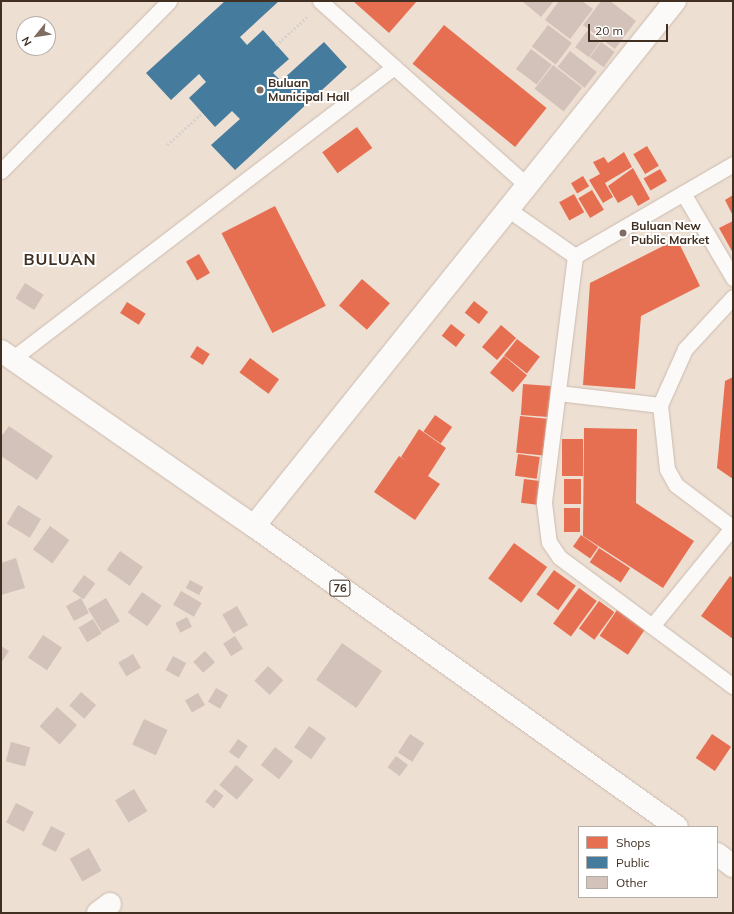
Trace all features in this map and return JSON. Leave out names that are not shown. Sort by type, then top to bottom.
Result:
[{"type":"main road","points":[[254,526],[509,210],[675,1]]},
{"type":"main road","name":"76","points":[[7,355],[254,526],[677,826]]},
{"type":"main road","points":[[718,855],[733,866]]},
{"type":"lane","points":[[1,171],[169,1]]},
{"type":"lane","points":[[321,2],[528,186]]},
{"type":"lane","points":[[7,355],[394,67]]},
{"type":"lane","points":[[575,256],[733,164]]},
{"type":"lane","points":[[683,193],[733,278]]},
{"type":"lane","points":[[509,210],[575,256]]},
{"type":"lane","points":[[575,256],[544,503],[549,542],[559,557],[733,686]]},
{"type":"lane","points":[[652,626],[733,528],[676,485],[667,469],[660,405],[685,349],[733,297]]},
{"type":"lane","points":[[558,393],[660,405]]},
{"type":"path","points":[[276,45],[321,2]]},
{"type":"path","points":[[166,145],[202,112]]},
{"type":"building: Shops","points":[[353,1],[417,1],[389,33]]},
{"type":"building: Shops","points":[[444,25],[547,108],[515,147],[413,64]]},
{"type":"building: Shops","points":[[357,127],[372,148],[337,173],[322,152]]},
{"type":"building: Shops","points":[[647,146],[659,166],[645,174],[633,154]]},
{"type":"building: Shops","points":[[624,152],[632,167],[605,183],[613,197],[603,203],[589,180],[600,174],[593,162],[604,157],[608,163]]},
{"type":"building: Shops","points":[[633,168],[650,199],[638,206],[632,195],[618,203],[608,186]]},
{"type":"building: Shops","points":[[660,169],[667,181],[651,191],[644,178]]},
{"type":"building: Shops","points":[[583,176],[589,186],[577,193],[571,183]]},
{"type":"building: Shops","points":[[592,190],[604,210],[590,218],[578,198]]},
{"type":"building: Shops","points":[[574,194],[584,212],[569,221],[559,202]]},
{"type":"building: Shops","points":[[733,195],[733,216],[725,200]]},
{"type":"building: Shops","points":[[275,206],[326,306],[272,333],[222,233]]},
{"type":"building: Shops","points":[[733,221],[733,253],[719,228]]},
{"type":"building: Shops","points":[[677,239],[700,286],[641,316],[635,389],[583,385],[590,283]]},
{"type":"building: Shops","points":[[199,254],[210,273],[197,281],[186,262]]},
{"type":"building: Shops","points":[[362,279],[390,303],[367,330],[339,305]]},
{"type":"building: Shops","points":[[474,301],[488,312],[479,324],[465,313]]},
{"type":"building: Shops","points":[[127,302],[146,314],[139,325],[120,313]]},
{"type":"building: Shops","points":[[451,324],[465,335],[456,347],[442,336]]},
{"type":"building: Shops","points":[[501,325],[516,338],[497,360],[482,347]]},
{"type":"building: Shops","points":[[517,339],[540,357],[527,373],[504,356]]},
{"type":"building: Shops","points":[[197,346],[210,354],[203,365],[190,357]]},
{"type":"building: Shops","points":[[504,356],[527,375],[513,392],[490,373]]},
{"type":"building: Shops","points":[[250,358],[279,379],[269,394],[239,373]]},
{"type":"building: Shops","points":[[733,377],[733,479],[717,468],[725,381]]},
{"type":"building: Shops","points":[[523,384],[551,386],[549,417],[521,415]]},
{"type":"building: Shops","points":[[435,415],[452,427],[441,443],[424,431]]},
{"type":"building: Shops","points":[[520,416],[547,419],[543,456],[516,453]]},
{"type":"building: Shops","points":[[584,428],[637,429],[636,503],[694,541],[663,588],[583,536]]},
{"type":"building: Shops","points":[[419,429],[446,448],[428,476],[440,484],[415,520],[374,492],[399,456],[406,461],[401,457]]},
{"type":"building: Shops","points":[[562,439],[583,439],[583,476],[562,476]]},
{"type":"building: Shops","points":[[518,454],[540,457],[537,479],[515,476]]},
{"type":"building: Shops","points":[[524,479],[540,481],[537,505],[521,503]]},
{"type":"building: Shops","points":[[564,479],[581,479],[581,504],[564,504]]},
{"type":"building: Shops","points":[[564,508],[580,508],[580,532],[564,532]]},
{"type":"building: Shops","points":[[581,535],[598,547],[590,559],[573,546]]},
{"type":"building: Shops","points":[[514,543],[547,567],[521,603],[488,579]]},
{"type":"building: Shops","points":[[599,548],[630,568],[621,582],[590,562]]},
{"type":"building: Shops","points":[[554,570],[576,586],[558,610],[536,594]]},
{"type":"building: Shops","points":[[730,576],[733,578],[733,639],[701,616]]},
{"type":"building: Shops","points":[[579,588],[597,601],[571,637],[553,624]]},
{"type":"building: Shops","points":[[599,601],[614,612],[594,640],[579,629]]},
{"type":"building: Shops","points":[[617,610],[645,629],[628,655],[600,636]]},
{"type":"building: Shops","points":[[712,734],[731,747],[715,771],[696,758]]},
{"type":"building: Public","name":"Buluan Municipal Hall","points":[[225,1],[279,1],[240,37],[247,45],[263,30],[289,59],[273,73],[281,81],[324,42],[347,67],[235,170],[211,145],[240,119],[232,111],[215,127],[189,98],[206,82],[199,74],[171,100],[146,73]]},
{"type":"building: Other","points":[[522,1],[554,1],[541,17]]},
{"type":"building: Other","points":[[559,1],[582,1],[593,9],[570,39],[545,20]]},
{"type":"building: Other","points":[[601,1],[610,1],[636,21],[615,49],[583,25]]},
{"type":"building: Other","points":[[548,25],[572,43],[556,65],[532,47]]},
{"type":"building: Other","points":[[587,31],[601,41],[589,57],[575,47]]},
{"type":"building: Other","points":[[601,42],[615,52],[604,67],[590,57]]},
{"type":"building: Other","points":[[531,49],[552,65],[537,85],[516,69]]},
{"type":"building: Other","points":[[570,51],[597,72],[584,88],[558,67]]},
{"type":"building: Other","points":[[553,65],[582,88],[564,111],[535,89]]},
{"type":"building: Other","points":[[25,283],[44,295],[34,310],[15,298]]},
{"type":"building: Other","points":[[9,426],[53,456],[37,480],[1,456],[1,437]]},
{"type":"building: Other","points":[[18,505],[41,519],[30,538],[7,524]]},
{"type":"building: Other","points":[[50,526],[69,540],[52,564],[33,549]]},
{"type":"building: Other","points":[[120,551],[143,567],[130,586],[107,570]]},
{"type":"building: Other","points":[[16,558],[25,588],[1,595],[1,563]]},
{"type":"building: Other","points":[[84,575],[95,583],[84,599],[72,591]]},
{"type":"building: Other","points":[[190,580],[203,587],[199,595],[186,588]]},
{"type":"building: Other","points":[[181,591],[202,603],[194,617],[173,605]]},
{"type":"building: Other","points":[[142,592],[162,606],[147,626],[128,612]]},
{"type":"building: Other","points":[[81,598],[89,613],[74,621],[66,606]]},
{"type":"building: Other","points":[[106,598],[120,621],[102,632],[88,609]]},
{"type":"building: Other","points":[[237,606],[248,625],[233,634],[222,614]]},
{"type":"building: Other","points":[[187,617],[192,627],[180,633],[175,623]]},
{"type":"building: Other","points":[[93,619],[102,634],[87,642],[78,628]]},
{"type":"building: Other","points":[[43,635],[62,648],[47,670],[28,657]]},
{"type":"building: Other","points":[[235,636],[243,649],[231,656],[223,643]]},
{"type":"building: Other","points":[[342,643],[382,671],[356,708],[316,680]]},
{"type":"building: Other","points":[[1,646],[9,651],[1,663]]},
{"type":"building: Other","points":[[205,651],[215,662],[203,673],[193,662]]},
{"type":"building: Other","points":[[133,654],[141,668],[126,676],[118,662]]},
{"type":"building: Other","points":[[173,656],[186,663],[179,677],[165,670]]},
{"type":"building: Other","points":[[268,666],[283,680],[270,695],[254,681]]},
{"type":"building: Other","points":[[216,688],[228,695],[220,709],[208,702]]},
{"type":"building: Other","points":[[81,692],[96,705],[84,719],[69,706]]},
{"type":"building: Other","points":[[198,693],[205,705],[192,713],[185,700]]},
{"type":"building: Other","points":[[57,707],[77,725],[60,744],[40,726]]},
{"type":"building: Other","points":[[144,719],[168,730],[156,755],[132,744]]},
{"type":"building: Other","points":[[309,726],[326,738],[311,759],[294,747]]},
{"type":"building: Other","points":[[410,734],[424,743],[412,762],[398,752]]},
{"type":"building: Other","points":[[238,739],[248,746],[239,759],[229,752]]},
{"type":"building: Other","points":[[11,742],[30,747],[25,766],[6,761]]},
{"type":"building: Other","points":[[275,747],[293,761],[279,779],[261,765]]},
{"type":"building: Other","points":[[396,756],[408,765],[400,776],[388,767]]},
{"type":"building: Other","points":[[236,765],[254,780],[237,800],[219,785]]},
{"type":"building: Other","points":[[134,789],[147,811],[129,823],[115,800]]},
{"type":"building: Other","points":[[215,789],[224,796],[214,808],[205,802]]},
{"type":"building: Other","points":[[16,803],[34,812],[24,832],[6,823]]},
{"type":"building: Other","points":[[51,826],[65,833],[56,852],[41,845]]},
{"type":"building: Other","points":[[89,848],[102,871],[82,881],[70,859]]},
{"type":"place","name":"Buluan Municipal Hall","points":[[260,90]]},
{"type":"place","name":"Buluan New Public Market","points":[[623,233]]},
{"type":"district","name":"BULUAN","points":[[60,259]]}]
